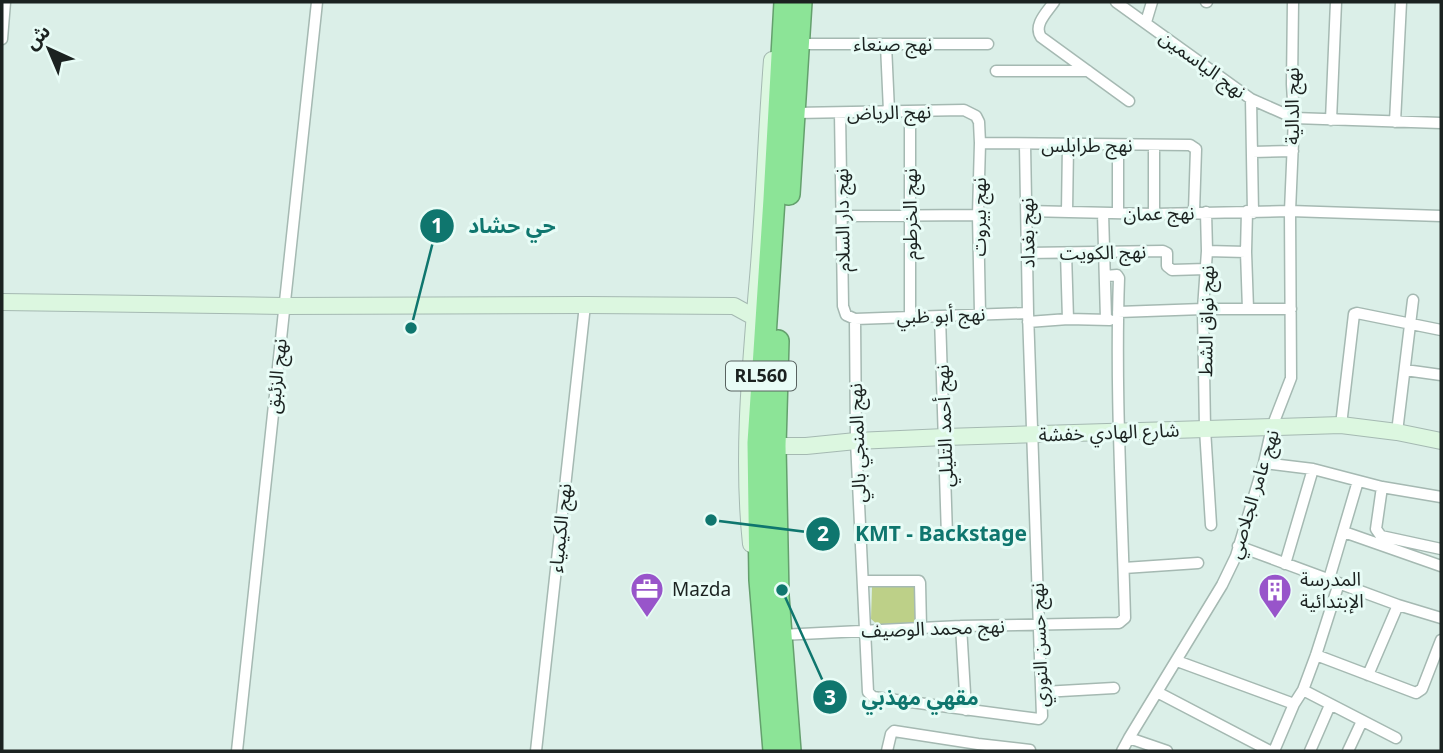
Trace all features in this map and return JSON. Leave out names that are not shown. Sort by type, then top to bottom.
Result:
[{"type":"highway","name":"RL560","points":[[774,751],[760,580],[758,443],[785,2]]},
{"type":"highway","name":"RL560","points":[[790,751],[778,596],[775,446],[777,349],[801,2]]},
{"type":"street","points":[[2,39],[5,2]]},
{"type":"street","name":"نهج الزئبق","points":[[237,751],[317,2]]},
{"type":"street","points":[[760,580],[754,568],[748,517],[747,439],[775,2]]},
{"type":"street","points":[[1054,2],[1038,26],[1041,37],[1129,101]]},
{"type":"street","name":"نهج الياسمين","points":[[1116,2],[1251,99],[1294,118]]},
{"type":"street","points":[[1146,22],[1152,2]]},
{"type":"street","name":"نهج الدالية","points":[[1290,211],[1294,118],[1293,2]]},
{"type":"street","points":[[1331,120],[1336,2]]},
{"type":"street","points":[[1395,122],[1401,2]]},
{"type":"street","name":"نهج صنعاء","points":[[799,44],[988,44]]},
{"type":"street","points":[[887,45],[889,111]]},
{"type":"street","points":[[996,71],[1089,71]]},
{"type":"street","points":[[1248,309],[1246,252],[1252,152],[1251,99]]},
{"type":"street","name":"نهج الرياض","points":[[794,113],[964,110],[976,116],[979,122]]},
{"type":"street","name":"نهج الخرطوم","points":[[910,112],[910,317]]},
{"type":"street","name":"نهج دار السلام","points":[[840,113],[843,306],[846,315],[855,319]]},
{"type":"street","points":[[1294,118],[1441,124]]},
{"type":"street","name":"نهج بيروت","points":[[979,122],[980,313]]},
{"type":"street","name":"نهج طرابلس","points":[[981,144],[1193,146]]},
{"type":"street","name":"نهج بغداد","points":[[1026,145],[1028,317]]},
{"type":"street","points":[[1067,212],[1068,145]]},
{"type":"street","points":[[1118,145],[1118,213]]},
{"type":"street","points":[[1154,145],[1154,214]]},
{"type":"street","name":"نهج نواق الشط","points":[[1193,146],[1196,149],[1200,212],[1207,251],[1203,309],[1205,429],[1211,525]]},
{"type":"street","points":[[1252,152],[1293,151]]},
{"type":"street","name":"نهج عمان","points":[[1027,211],[1154,214],[1290,211],[1441,216]]},
{"type":"street","name":"نهج عامر الجلاصي","points":[[1122,751],[1222,585],[1236,556],[1272,427],[1291,378],[1290,211]]},
{"type":"street","points":[[1103,213],[1105,320]]},
{"type":"street","points":[[842,216],[978,215]]},
{"type":"street","name":"نهج الكويت","points":[[1027,253],[1163,251],[1168,256],[1167,266],[1172,270],[1206,269]]},
{"type":"street","points":[[1207,251],[1246,252]]},
{"type":"street","points":[[1066,253],[1068,319]]},
{"type":"street","points":[[1105,276],[1116,275],[1119,278],[1118,433],[1124,568],[1198,563]]},
{"type":"street","points":[[734,306],[757,289]]},
{"type":"street","points":[[1397,432],[1413,300]]},
{"type":"street","points":[[2,302],[284,306],[734,306],[754,317]]},
{"type":"street","name":"نهج الكيمياء","points":[[536,751],[585,305]]},
{"type":"street","name":"نهج أبو ظبي","points":[[855,319],[980,313],[1105,320],[1118,316],[1203,309],[1291,309]]},
{"type":"street","points":[[1341,425],[1354,314],[1441,330]]},
{"type":"street","name":"نهج أحمد التليلي","points":[[940,317],[947,536]]},
{"type":"street","name":"نهج حسن النوري","points":[[966,710],[1039,719],[1042,716],[1028,317]]},
{"type":"street","name":"نهج المنجي بالي","points":[[855,319],[856,441],[869,692],[873,697],[966,710]]},
{"type":"street","points":[[1405,370],[1441,375]]},
{"type":"street","name":"شارع الهادي خفشة","points":[[775,446],[945,437],[1341,425],[1441,440]]},
{"type":"street","points":[[1264,463],[1313,469],[1382,487],[1441,497]]},
{"type":"street","points":[[1285,564],[1313,469]]},
{"type":"street","points":[[1157,692],[1272,751],[1303,690],[1316,655],[1358,481]]},
{"type":"street","points":[[1382,487],[1377,532],[1381,536],[1441,549]]},
{"type":"street","points":[[1344,532],[1441,566]]},
{"type":"street","points":[[1238,546],[1398,605],[1441,617]]},
{"type":"street","name":"نهج محمد الوصيف","points":[[781,635],[961,626],[1119,623],[1125,618],[1124,568]]},
{"type":"street","points":[[863,582],[919,581],[921,628]]},
{"type":"street","points":[[1368,675],[1398,605]]},
{"type":"street","points":[[961,626],[966,710]]},
{"type":"street","points":[[1316,655],[1416,693],[1420,692],[1441,640]]},
{"type":"street","points":[[1177,661],[1294,704]]},
{"type":"street","points":[[1043,692],[1114,688]]},
{"type":"street","points":[[1303,690],[1396,738]]},
{"type":"street","points":[[1310,751],[1329,705]]},
{"type":"street","points":[[1348,751],[1362,721]]},
{"type":"street","points":[[887,751],[894,731],[977,748],[1030,750]]},
{"type":"street","points":[[1129,738],[1167,751]]},
{"type":"green space","points":[[912,585],[916,589],[915,624],[878,625],[871,619],[872,587]]},
{"type":"place","name":"حي حشاد","points":[[411,328]]},
{"type":"place","name":"KMT - Backstage","points":[[711,520]]},
{"type":"place","name":"مقهي مهذبي","points":[[782,590]]},
{"type":"place","name":"Mazda","points":[[647,619]]},
{"type":"place","name":"المدرسة الإبتدائية","points":[[1275,620]]}]
